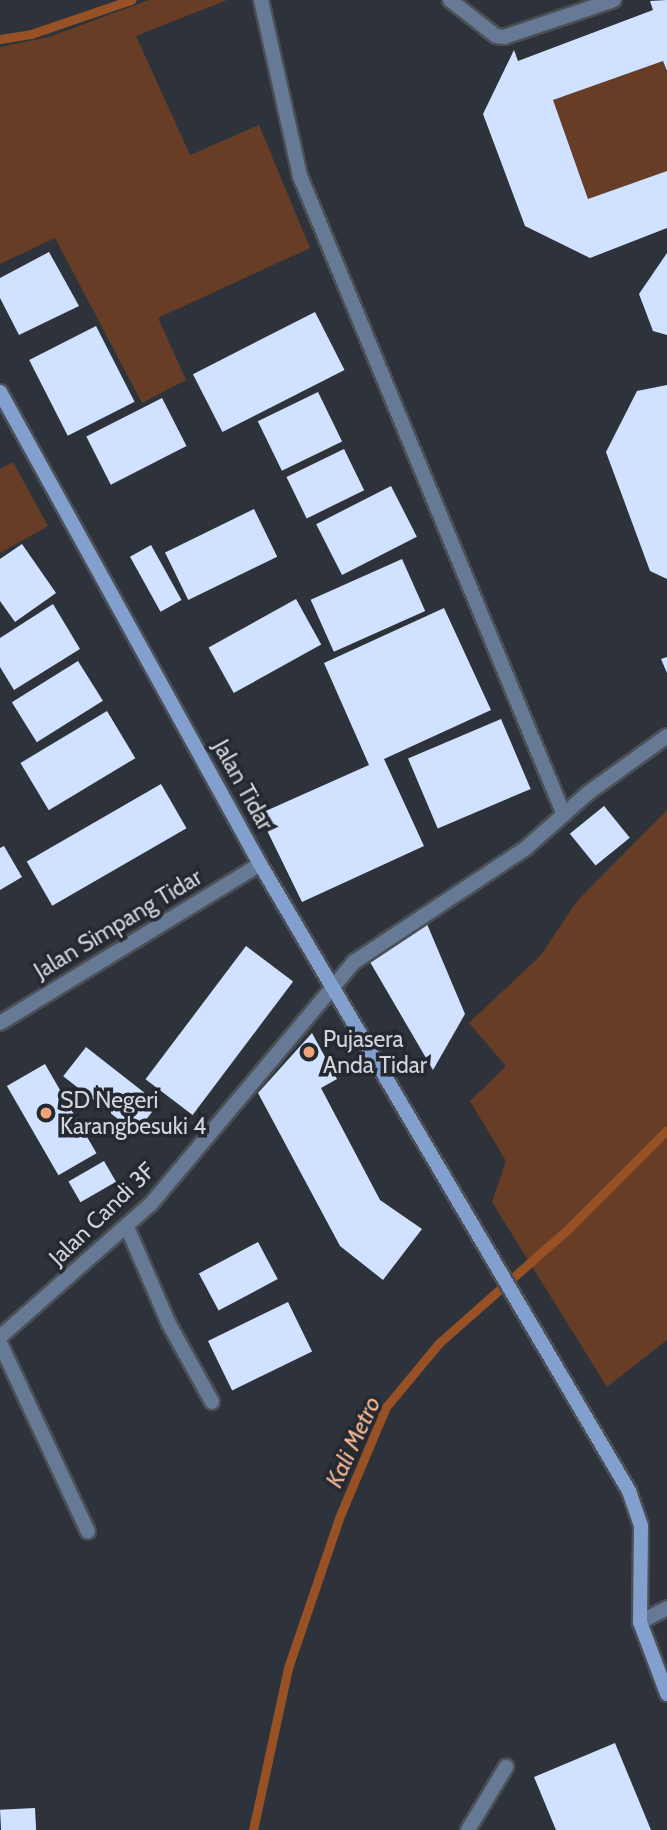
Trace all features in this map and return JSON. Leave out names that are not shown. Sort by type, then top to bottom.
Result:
[{"type":"main road","name":"Jalan Tidar","points":[[0,393],[260,864],[620,1476],[641,1526],[640,1622]]},
{"type":"main road","points":[[640,1622],[667,1694]]},
{"type":"street","points":[[261,0],[300,176],[565,815]]},
{"type":"street","points":[[450,0],[496,36],[504,37],[614,0]]},
{"type":"street","name":"Jalan Candi 3F","points":[[0,1337],[127,1227],[354,961],[526,848],[667,736]]},
{"type":"street","name":"Jalan Simpang Tidar","points":[[1,1020],[260,864]]},
{"type":"street","points":[[127,1227],[169,1324],[212,1402]]},
{"type":"street","points":[[0,1343],[88,1532]]},
{"type":"street","points":[[640,1622],[667,1608]]},
{"type":"street","points":[[468,1830],[506,1767]]},
{"type":"shaded area","points":[[149,0],[227,0],[136,36],[190,155],[259,125],[310,248],[158,318],[186,380],[142,403],[55,238],[0,264],[0,47],[49,37]]},
{"type":"shaded area","points":[[663,61],[667,72],[667,171],[588,199],[553,100]]},
{"type":"shaded area","points":[[13,462],[48,526],[0,553],[0,469]]},
{"type":"shaded area","points":[[667,810],[667,1340],[607,1387],[492,1202],[506,1161],[470,1101],[506,1066],[469,1023],[541,955],[577,901]]},
{"type":"building","points":[[667,0],[667,71],[663,61],[553,100],[588,199],[667,171],[667,228],[590,258],[525,226],[483,114],[514,50],[518,61],[653,10],[650,1]]},
{"type":"building","points":[[49,252],[79,306],[19,335],[0,298],[0,278]]},
{"type":"building","points":[[667,253],[667,335],[653,331],[639,294]]},
{"type":"building","points":[[315,312],[345,370],[222,432],[193,374]]},
{"type":"building","points":[[96,326],[135,402],[68,436],[29,360]]},
{"type":"building","points":[[667,385],[667,579],[650,571],[606,452],[637,391]]},
{"type":"building","points":[[318,392],[342,441],[282,471],[258,421]]},
{"type":"building","points":[[162,398],[187,446],[111,485],[86,437]]},
{"type":"building","points":[[344,449],[364,490],[307,518],[286,477]]},
{"type":"building","points":[[391,486],[417,537],[342,575],[316,524]]},
{"type":"building","points":[[254,509],[277,557],[188,600],[165,552]]},
{"type":"building","points":[[22,544],[56,593],[15,622],[0,601],[0,559]]},
{"type":"building","points":[[151,545],[182,600],[161,612],[130,557]]},
{"type":"building","points":[[402,559],[425,611],[334,652],[311,600]]},
{"type":"building","points":[[296,599],[321,644],[234,693],[209,647]]},
{"type":"building","points":[[53,604],[80,649],[14,690],[0,667],[0,638]]},
{"type":"building","points":[[444,608],[491,710],[384,759],[424,846],[302,902],[259,814],[369,765],[324,663]]},
{"type":"building","points":[[667,657],[667,673],[661,659]]},
{"type":"building","points":[[78,661],[103,701],[37,742],[12,702]]},
{"type":"building","points":[[107,711],[135,758],[49,810],[20,763]]},
{"type":"building","points":[[501,719],[531,789],[438,828],[408,758]]},
{"type":"building","points":[[161,784],[186,828],[52,906],[27,862]]},
{"type":"building","points":[[604,806],[630,838],[596,866],[570,834]]},
{"type":"building","points":[[4,846],[22,877],[0,890],[0,848]]},
{"type":"building","points":[[427,924],[465,1014],[433,1070],[370,962]]},
{"type":"building","points":[[246,946],[293,982],[193,1115],[145,1079]]},
{"type":"building","points":[[312,1033],[337,1079],[321,1088],[380,1200],[422,1229],[383,1280],[340,1246],[258,1093]]},
{"type":"building","points":[[86,1047],[158,1104],[136,1133],[63,1076]]},
{"type":"building","points":[[45,1064],[96,1153],[58,1175],[7,1086]]},
{"type":"building","points":[[104,1161],[116,1182],[80,1202],[68,1182]]},
{"type":"building","points":[[258,1242],[278,1279],[219,1311],[199,1273]]},
{"type":"building","points":[[288,1302],[312,1351],[232,1390],[208,1341]]},
{"type":"building","points":[[615,1743],[651,1830],[556,1830],[534,1777]]},
{"type":"building","points":[[35,1808],[36,1830],[1,1830],[0,1810]]},
{"type":"waterway","points":[[0,39],[31,34],[131,0]]},
{"type":"waterway","name":"Kali Metro","points":[[253,1830],[288,1668],[339,1518],[386,1407],[439,1343],[570,1227],[667,1130]]},
{"type":"place","name":"Pujasera Anda Tidar","points":[[309,1052]]},
{"type":"place","name":"SD Negeri Karangbesuki 4","points":[[46,1113]]}]
